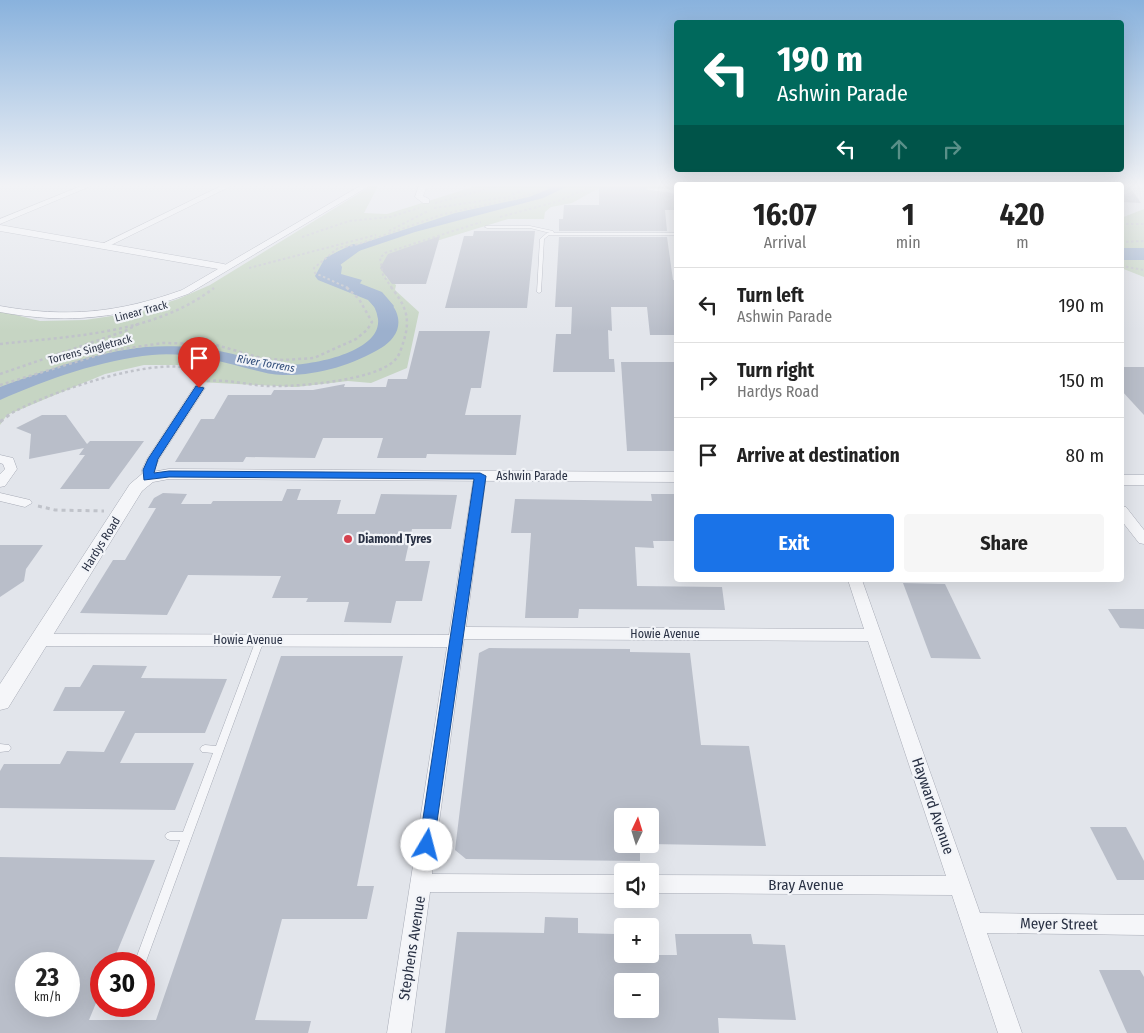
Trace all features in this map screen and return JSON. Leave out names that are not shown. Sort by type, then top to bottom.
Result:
[{"type":"street","points":[[35,234],[224,267]]},
{"type":"street","points":[[102,246],[127,234]]},
{"type":"street","points":[[0,309],[36,317],[59,318],[119,312],[146,306],[186,292],[224,267],[281,234]]},
{"type":"street","name":"Hardys Road","points":[[0,702],[136,488],[148,478],[148,470],[153,459],[199,388]]},
{"type":"street","points":[[0,458],[9,461],[11,469],[0,483]]},
{"type":"street","name":"Ashwin Parade","points":[[148,478],[169,474],[674,476]]},
{"type":"street","name":"Stephens Avenue","points":[[399,1033],[480,476]]},
{"type":"street","points":[[1124,480],[1144,480]]},
{"type":"street","points":[[0,497],[25,503]]},
{"type":"street","points":[[1124,514],[1144,540]]},
{"type":"street","name":"Hayward Avenue","points":[[855,582],[961,886],[1010,1033]]},
{"type":"street","name":"Howie Avenue","points":[[40,640],[873,635]]},
{"type":"street","points":[[422,883],[614,884]]},
{"type":"street","name":"Bray Avenue","points":[[659,884],[961,886]]},
{"type":"street","name":"Meyer Street","points":[[973,923],[1144,925]]},
{"type":"lane","points":[[539,292],[542,240],[548,234]]},
{"type":"lane","points":[[143,952],[260,640]]},
{"type":"lane","points":[[205,749],[219,750]]},
{"type":"lane","points":[[170,836],[186,836]]},
{"type":"path","points":[[295,240],[307,234]]},
{"type":"path","points":[[250,264],[243,269],[380,234]]},
{"type":"path","name":"Torrens Singletrack","points":[[0,385],[115,350],[163,343],[214,344],[261,358],[284,360],[323,355],[363,334],[372,322],[361,302],[352,292],[320,278],[315,273],[314,268],[334,250],[382,234]]},
{"type":"path","points":[[0,422],[19,408],[87,382],[124,371],[181,368],[197,370],[201,374],[200,379],[207,381],[228,378],[280,386],[327,382],[377,370],[393,362],[400,354],[408,323],[408,310],[381,272],[380,258],[384,253],[438,234]]},
{"type":"path","points":[[1124,242],[1144,241]]},
{"type":"path","points":[[1124,267],[1144,270]]},
{"type":"path","name":"Linear Track","points":[[0,344],[73,335],[170,314],[208,294],[220,283]]},
{"type":"path","points":[[0,374],[125,331],[145,320]]},
{"type":"path","points":[[25,503],[55,510],[122,511]]},
{"type":"green space","points":[[293,234],[458,234],[394,254],[386,277],[396,285],[395,290],[419,312],[407,368],[371,383],[348,381],[296,387],[199,382],[206,369],[198,365],[144,365],[105,374],[7,415],[0,425],[0,311],[40,321],[85,320],[138,312],[178,299],[210,285]]},
{"type":"green space","points":[[1124,234],[1144,234],[1144,277],[1124,269]]},
{"type":"water","name":"River Torrens","points":[[390,234],[408,234],[347,255],[339,262],[342,267],[341,274],[362,280],[359,285],[387,299],[395,308],[397,314],[398,325],[393,338],[385,345],[359,360],[308,374],[278,375],[197,357],[175,354],[152,355],[94,366],[37,385],[0,400],[0,387],[90,357],[127,349],[168,346],[201,348],[233,354],[268,364],[280,365],[306,364],[340,356],[368,341],[376,331],[378,319],[375,308],[369,299],[361,293],[326,276],[321,270],[329,257],[339,251]]},
{"type":"water","points":[[1124,248],[1144,248],[1144,260],[1124,260]]},
{"type":"building","points":[[473,234],[535,234],[527,308],[445,308],[464,236],[473,236]]},
{"type":"building","points":[[440,236],[426,284],[392,284],[380,268],[388,254]]},
{"type":"building","points":[[559,237],[667,237],[674,280],[674,335],[650,335],[647,307],[611,307],[612,331],[608,330],[609,359],[614,359],[615,372],[553,372],[556,334],[571,334],[572,307],[555,307]]},
{"type":"building","points":[[419,331],[490,331],[481,388],[471,388],[465,415],[521,415],[516,455],[427,454],[426,458],[377,458],[383,438],[323,438],[315,458],[246,457],[243,462],[175,462],[201,419],[214,419],[228,395],[271,395],[274,390],[313,390],[345,384],[344,387],[386,387],[388,379],[407,379]]},
{"type":"building","points":[[621,362],[674,362],[674,451],[627,451]]},
{"type":"building","points":[[1124,367],[1144,367],[1144,415],[1124,393]]},
{"type":"building","points":[[42,415],[66,415],[87,444],[90,441],[144,441],[109,489],[60,489],[85,455],[79,455],[84,448],[29,459],[31,434],[16,428]]},
{"type":"building","points":[[287,489],[301,489],[297,500],[341,500],[337,514],[375,514],[381,494],[457,495],[451,529],[412,529],[405,561],[430,561],[422,601],[396,601],[391,623],[344,622],[349,602],[306,602],[308,598],[272,598],[281,576],[188,575],[167,615],[80,613],[113,560],[125,560],[156,508],[148,508],[154,498],[163,493],[187,494],[181,504],[211,504],[213,501],[282,501]]},
{"type":"building","points":[[651,494],[674,494],[674,541],[653,541],[654,548],[635,547],[637,586],[722,587],[725,610],[579,609],[578,618],[525,618],[531,533],[511,533],[515,499],[652,501]]},
{"type":"building","points":[[0,545],[43,545],[26,569],[24,581],[0,597]]},
{"type":"building","points":[[903,583],[945,584],[981,659],[931,658]]},
{"type":"building","points":[[1108,609],[1144,609],[1144,629],[1120,628]]},
{"type":"building","points":[[489,648],[630,649],[630,652],[690,653],[701,745],[749,746],[766,846],[659,844],[659,808],[614,808],[614,853],[640,853],[640,861],[466,859],[455,850],[479,653]]},
{"type":"building","points":[[281,656],[403,656],[357,886],[374,886],[367,919],[282,919],[255,1020],[311,1021],[308,1033],[0,1033],[0,857],[155,860],[117,952],[90,952],[89,1020],[156,1020]]},
{"type":"building","points":[[93,665],[147,666],[141,678],[227,679],[205,733],[135,733],[120,763],[194,763],[175,810],[0,808],[0,771],[4,764],[60,764],[67,751],[104,752],[125,711],[53,711],[65,687],[80,687]]},
{"type":"building","points":[[1090,827],[1126,827],[1144,861],[1144,880],[1117,880]]},
{"type":"building","points":[[545,917],[578,918],[578,933],[614,934],[614,963],[659,963],[659,955],[677,955],[675,934],[751,934],[753,944],[785,945],[796,1020],[718,1018],[719,1033],[445,1033],[457,932],[544,933]]},
{"type":"building","points":[[1099,970],[1140,970],[1144,977],[1144,1033],[1127,1033]]},
{"type":"waterway","name":"River Torrens","points":[[353,249],[332,262],[325,276],[375,296],[384,306]]},
{"type":"place","name":"Diamond Tyres","points":[[348,539]]},
{"type":"route","points":[[199,388],[153,459],[148,470],[148,478],[169,474],[480,476],[427,845]]}]
